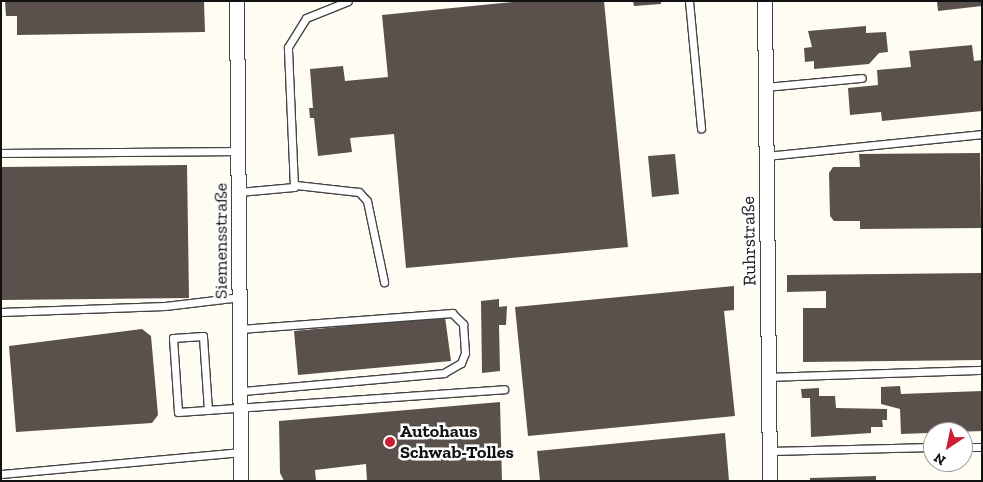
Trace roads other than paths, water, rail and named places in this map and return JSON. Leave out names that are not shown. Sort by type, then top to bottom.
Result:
[{"type":"street","name":"Siemensstraße","points":[[236,1],[242,481]]},
{"type":"street","name":"Ruhrstraße","points":[[765,1],[770,481]]},
{"type":"lane","points":[[296,184],[288,47],[306,18],[348,1]]},
{"type":"lane","points":[[689,1],[701,128]]},
{"type":"lane","points":[[766,88],[862,78]]},
{"type":"lane","points":[[767,156],[982,134]]},
{"type":"lane","points":[[1,153],[238,151]]},
{"type":"lane","points":[[239,192],[296,184],[359,192],[367,201],[384,282]]},
{"type":"lane","points":[[1,312],[165,306],[240,297]]},
{"type":"lane","points":[[240,329],[452,313],[463,324],[465,353],[462,363],[444,373],[241,391]]},
{"type":"lane","points":[[208,410],[203,336],[173,338],[178,412],[208,410],[241,407],[504,389]]},
{"type":"lane","points":[[769,377],[982,370]]},
{"type":"lane","points":[[770,451],[923,447]]},
{"type":"lane","points":[[1,474],[241,452]]},
{"type":"place","name":"Autohaus Schwab-Tolles","points":[[390,442]]}]
